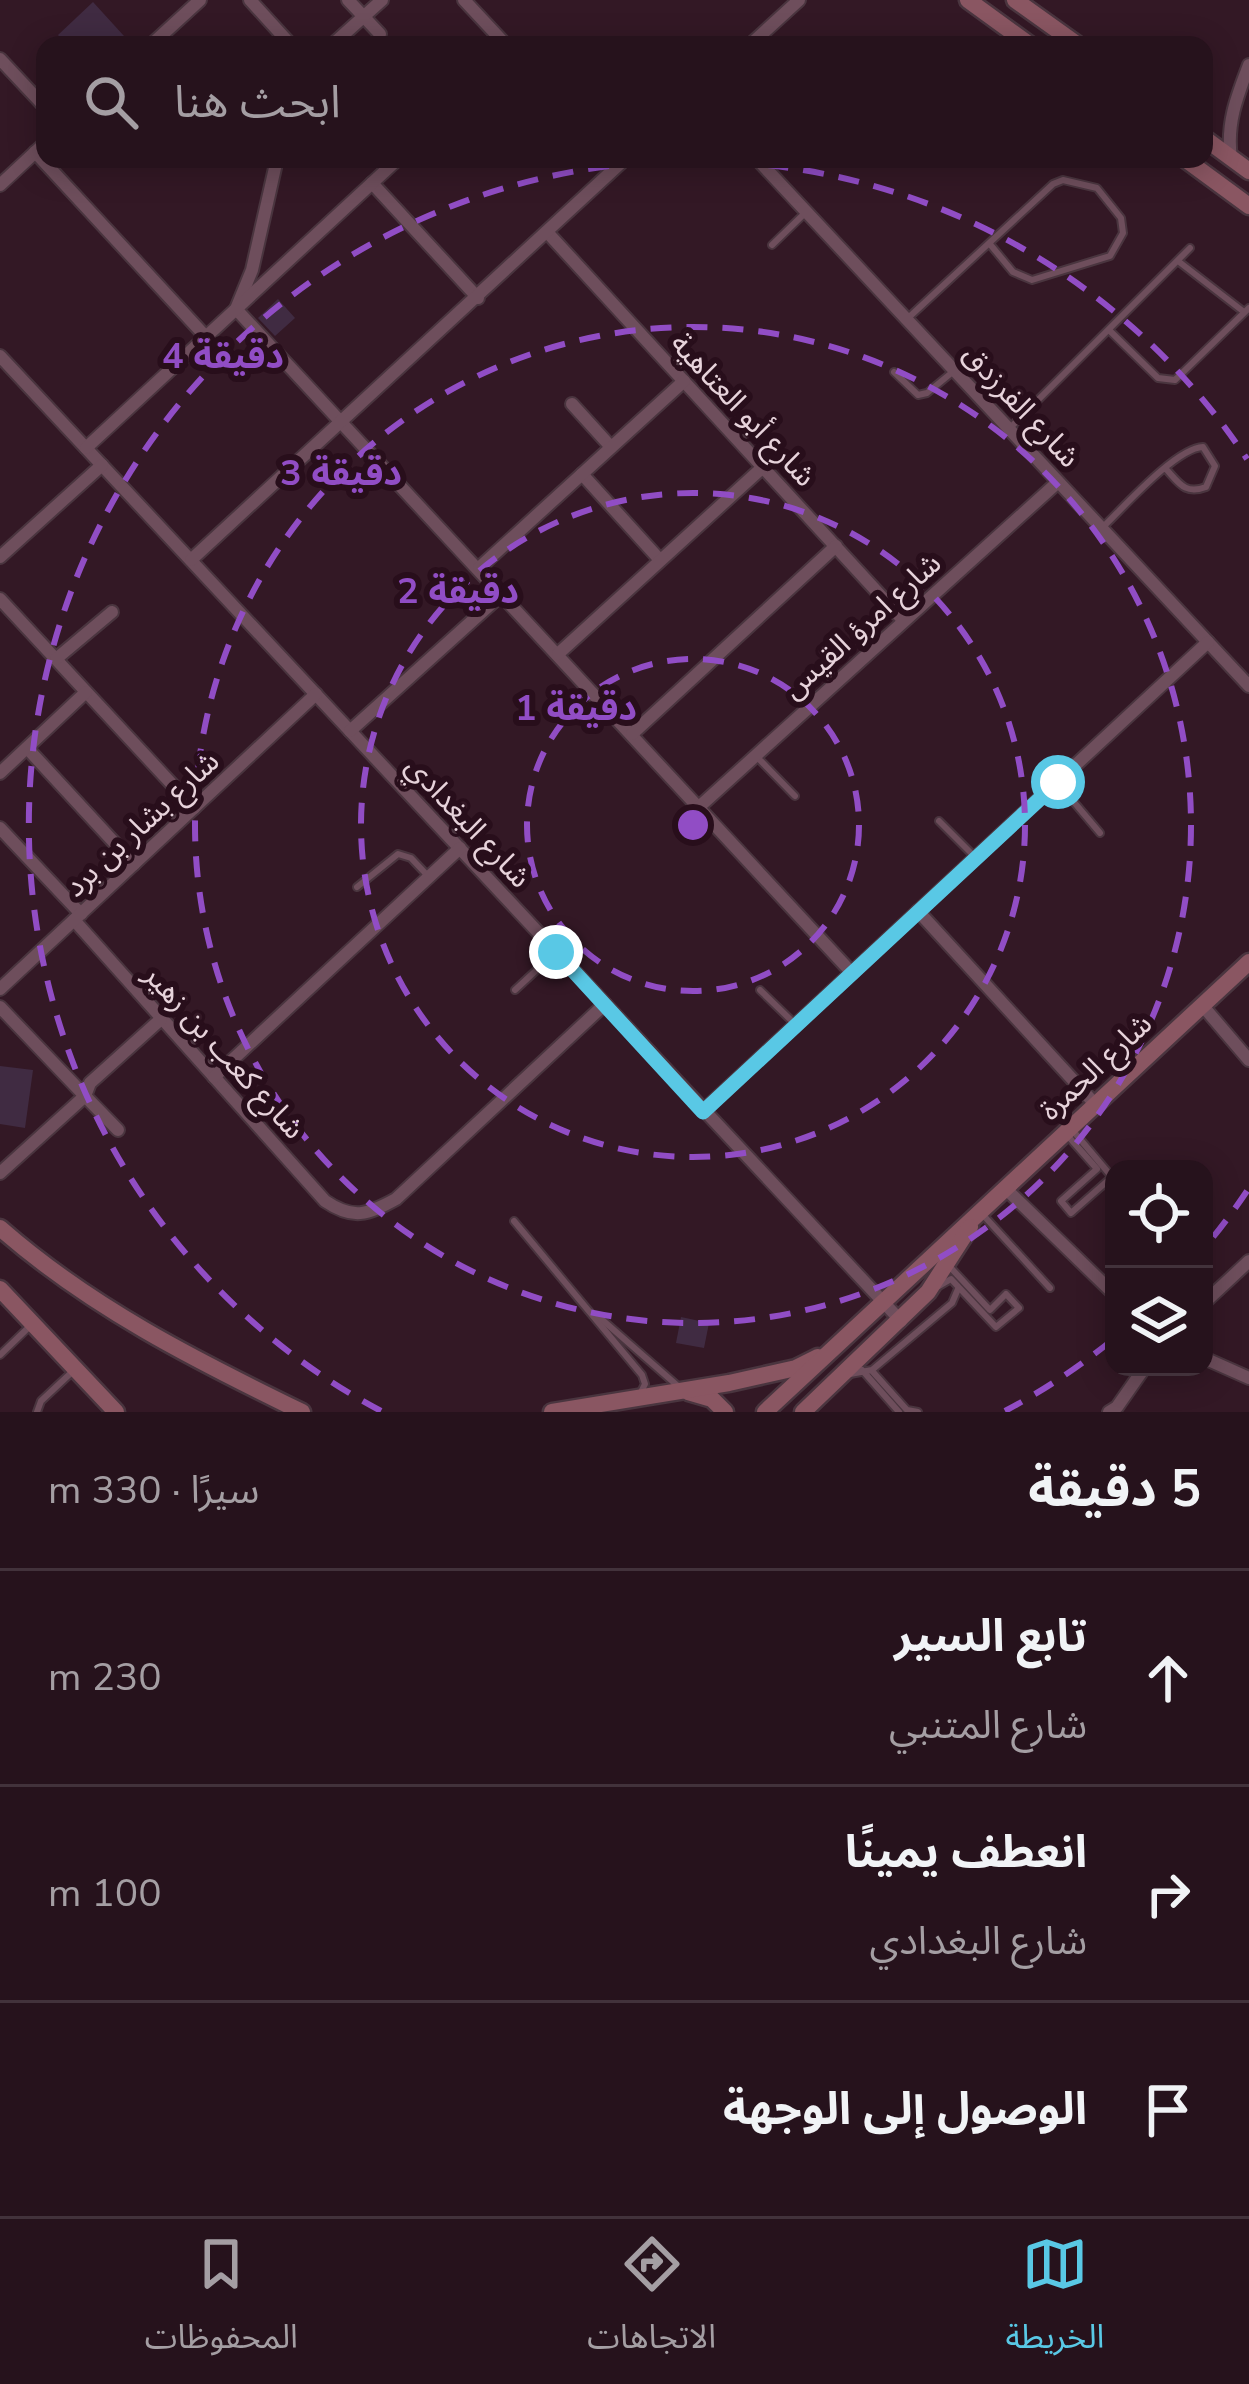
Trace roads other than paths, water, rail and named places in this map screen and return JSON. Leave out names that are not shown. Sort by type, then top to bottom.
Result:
[{"type":"street","points":[[161,36],[200,0]]},
{"type":"street","points":[[250,0],[283,36]]},
{"type":"street","points":[[349,0],[380,34]]},
{"type":"street","points":[[342,36],[382,0]]},
{"type":"street","points":[[464,0],[498,36]]},
{"type":"street","points":[[760,36],[799,0]]},
{"type":"street","points":[[968,0],[1018,36]]},
{"type":"street","points":[[1015,0],[1065,36]]},
{"type":"street","points":[[0,59],[36,97]]},
{"type":"street","points":[[1231,158],[1234,107],[1249,65]]},
{"type":"street","points":[[1213,130],[1234,107]]},
{"type":"street","points":[[1213,143],[1249,171]]},
{"type":"street","points":[[0,185],[36,151]]},
{"type":"street","points":[[58,168],[206,337]]},
{"type":"street","points":[[236,309],[252,270],[275,168]]},
{"type":"street","points":[[86,448],[388,168]]},
{"type":"street","points":[[191,560],[478,298],[611,168]]},
{"type":"street","name":"شارع الفرزدق","points":[[765,168],[1249,686]]},
{"type":"street","points":[[1197,168],[1249,206]]},
{"type":"street","points":[[372,183],[478,298]]},
{"type":"street","name":"شارع أبو العتاهية","points":[[547,232],[903,620]]},
{"type":"street","points":[[236,309],[852,973]]},
{"type":"street","name":"شارع البغدادي","points":[[0,356],[901,1322]]},
{"type":"street","points":[[479,568],[684,382]]},
{"type":"street","points":[[572,404],[611,447]]},
{"type":"street","points":[[0,557],[102,465]]},
{"type":"street","points":[[558,654],[763,467]]},
{"type":"street","points":[[582,473],[660,560]]},
{"type":"street","name":"شارع امرؤ القيس","points":[[699,807],[1058,482]]},
{"type":"street","points":[[632,734],[836,547]]},
{"type":"street","points":[[350,731],[502,594]]},
{"type":"street","points":[[0,599],[194,808]]},
{"type":"street","points":[[56,659],[112,612]]},
{"type":"street","points":[[703,1112],[1208,642]]},
{"type":"street","points":[[0,773],[86,692]]},
{"type":"street","name":"شارع بشار بن برد","points":[[3,979],[77,917],[316,694]]},
{"type":"street","points":[[27,748],[134,864]]},
{"type":"street","name":"شارع كعب بن زهير","points":[[0,828],[160,1019],[325,1202],[342,1213],[372,1213],[396,1199],[605,1004]]},
{"type":"street","points":[[214,1077],[460,848]]},
{"type":"street","points":[[918,911],[1095,1105]]},
{"type":"street","name":"شارع الحمرة","points":[[765,1412],[1249,962]]},
{"type":"street","points":[[1202,1005],[1249,1060]]},
{"type":"street","points":[[0,1006],[118,1130]]},
{"type":"street","points":[[0,1173],[160,1019]]},
{"type":"street","points":[[1005,1188],[1105,1285]]},
{"type":"street","name":"شارع الحمرة","points":[[803,1412],[853,1373],[928,1292],[980,1211]]},
{"type":"street","points":[[0,1228],[113,1313],[302,1412]]},
{"type":"street","points":[[1213,1295],[1249,1262]]},
{"type":"street","points":[[0,1289],[116,1412]]},
{"type":"street","points":[[552,1412],[632,1402],[784,1371],[835,1348]]},
{"type":"street","points":[[1213,1362],[1249,1378]]},
{"type":"street","points":[[1116,1410],[1139,1376]]},
{"type":"street","points":[[682,1390],[712,1400],[725,1412]]},
{"type":"street","points":[[276,1400],[320,1412]]},
{"type":"lane","points":[[907,319],[989,243],[1053,184],[1063,180],[1096,188],[1121,218],[1123,233],[1110,256],[1032,280],[1012,272],[989,243]]},
{"type":"lane","points":[[772,245],[806,212]]},
{"type":"lane","points":[[1010,429],[1190,248]]},
{"type":"lane","points":[[1109,329],[1158,378],[1175,380],[1247,310],[1178,260]]},
{"type":"lane","points":[[894,372],[918,395],[955,370]]},
{"type":"lane","points":[[1102,528],[1166,469],[1195,447],[1204,447],[1215,466],[1206,488],[1195,491],[1186,490],[1166,469]]},
{"type":"lane","points":[[755,755],[795,796]]},
{"type":"lane","points":[[1058,782],[1100,833]]},
{"type":"lane","points":[[939,821],[976,857]]},
{"type":"lane","points":[[356,887],[398,854],[411,858],[429,877]]},
{"type":"lane","points":[[515,991],[556,952]]},
{"type":"lane","points":[[760,990],[796,1024]]},
{"type":"lane","points":[[1068,1130],[1112,1177],[1071,1213],[1061,1201],[1096,1168],[1068,1130]]},
{"type":"lane","points":[[980,1211],[1050,1288]]},
{"type":"lane","points":[[514,1221],[642,1375],[645,1384],[632,1402]]},
{"type":"lane","points":[[928,1292],[951,1279],[960,1283],[990,1310],[1006,1294],[1019,1308],[996,1327],[960,1283],[948,1264]]},
{"type":"lane","points":[[853,1373],[872,1370],[952,1303],[960,1283]]},
{"type":"lane","points":[[583,1303],[682,1390]]},
{"type":"lane","points":[[0,1355],[32,1324]]},
{"type":"lane","points":[[37,1412],[41,1401],[74,1370]]},
{"type":"lane","points":[[872,1370],[907,1410],[918,1412]]},
{"type":"lane","points":[[853,1373],[898,1412]]}]
